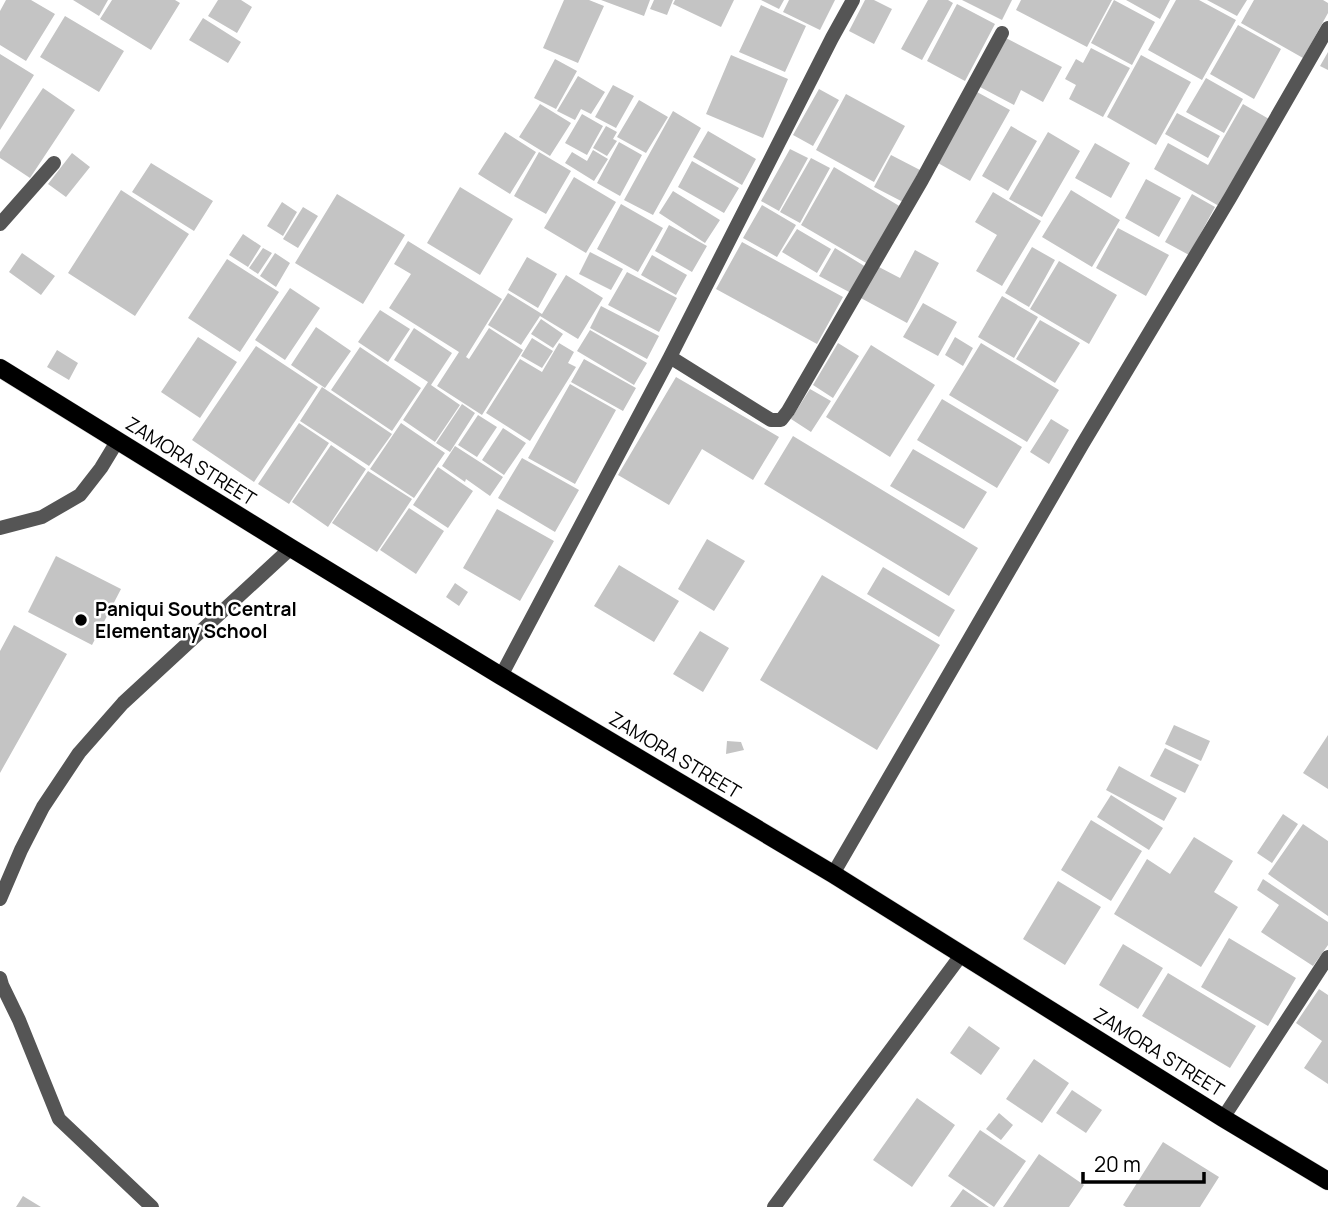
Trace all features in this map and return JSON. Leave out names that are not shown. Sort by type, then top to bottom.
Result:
[{"type":"main road","name":"ZAMORA STREET","points":[[0,368],[290,548],[833,874],[1328,1181]]},
{"type":"street","points":[[501,676],[670,357],[853,0]]},
{"type":"street","points":[[833,874],[1328,28]]},
{"type":"street","points":[[670,357],[771,420],[781,420],[915,191],[1002,33]]},
{"type":"street","points":[[0,224],[54,163]]},
{"type":"street","points":[[0,528],[42,517],[80,495],[118,440]]},
{"type":"street","points":[[0,900],[43,807],[79,753],[123,703],[290,548]]},
{"type":"street","points":[[774,1207],[962,954]]},
{"type":"street","points":[[1223,1118],[1328,957]]},
{"type":"street","points":[[0,978],[59,1119],[152,1207]]},
{"type":"building","points":[[6,0],[31,0],[55,14],[26,61],[0,45],[0,11]]},
{"type":"building","points":[[73,0],[108,0],[99,16]]},
{"type":"building","points":[[112,0],[175,0],[180,3],[151,50],[100,19]]},
{"type":"building","points":[[218,0],[241,0],[252,7],[237,33],[208,16]]},
{"type":"building","points":[[564,0],[589,0],[604,6],[578,63],[543,48]]},
{"type":"building","points":[[601,0],[650,0],[644,16]]},
{"type":"building","points":[[654,0],[673,0],[667,15],[650,9]]},
{"type":"building","points":[[675,0],[734,0],[721,27],[673,4]]},
{"type":"building","points":[[761,0],[784,0],[779,9]]},
{"type":"building","points":[[789,0],[835,0],[820,30],[783,12]]},
{"type":"building","points":[[865,0],[874,0],[892,9],[874,44],[849,31]]},
{"type":"building","points":[[928,0],[948,0],[953,3],[922,60],[901,49]]},
{"type":"building","points":[[962,0],[1012,0],[1002,20]]},
{"type":"building","points":[[1021,0],[1112,0],[1087,47],[1016,10]]},
{"type":"building","points":[[1114,0],[1155,22],[1132,65],[1091,43]]},
{"type":"building","points":[[1126,0],[1170,0],[1160,19]]},
{"type":"building","points":[[1176,0],[1199,0],[1236,20],[1202,80],[1148,50]]},
{"type":"building","points":[[1207,0],[1247,0],[1237,16]]},
{"type":"building","points":[[1254,0],[1323,0],[1328,3],[1328,13],[1303,58],[1241,23]]},
{"type":"building","points":[[957,4],[995,24],[965,81],[927,61]]},
{"type":"building","points":[[761,5],[806,26],[785,72],[739,52]]},
{"type":"building","points":[[65,16],[124,51],[99,92],[40,57]]},
{"type":"building","points":[[203,18],[241,42],[228,63],[189,40]]},
{"type":"building","points":[[1238,25],[1281,49],[1254,99],[1210,74]]},
{"type":"building","points":[[1006,38],[1062,67],[1043,102],[1021,90],[1014,105],[980,87]]},
{"type":"building","points":[[1091,48],[1130,68],[1103,117],[1069,99],[1076,85],[1065,79],[1076,59],[1083,63]]},
{"type":"building","points":[[1328,52],[1328,70],[1320,66]]},
{"type":"building","points":[[0,54],[34,75],[0,130]]},
{"type":"building","points":[[731,55],[788,79],[763,138],[706,114]]},
{"type":"building","points":[[1141,55],[1191,82],[1156,145],[1107,117]]},
{"type":"building","points":[[555,59],[577,71],[556,109],[534,98]]},
{"type":"building","points":[[578,76],[605,92],[591,114],[581,109],[575,120],[557,111]]},
{"type":"building","points":[[1206,78],[1243,99],[1224,133],[1186,112]]},
{"type":"building","points":[[613,85],[634,96],[616,128],[595,117]]},
{"type":"building","points":[[43,88],[75,110],[30,178],[0,158],[0,152]]},
{"type":"building","points":[[819,89],[839,100],[813,146],[793,135]]},
{"type":"building","points":[[977,92],[1010,110],[970,181],[938,163]]},
{"type":"building","points":[[846,94],[905,126],[874,182],[816,150]]},
{"type":"building","points":[[639,100],[668,117],[646,153],[617,137]]},
{"type":"building","points":[[540,104],[571,123],[550,156],[519,137]]},
{"type":"building","points":[[1243,104],[1269,119],[1219,206],[1154,169],[1168,143],[1208,165]]},
{"type":"building","points":[[673,111],[701,128],[653,215],[624,200]]},
{"type":"building","points":[[1177,113],[1220,136],[1208,158],[1165,134]]},
{"type":"building","points":[[582,114],[603,126],[587,155],[565,143]]},
{"type":"building","points":[[606,126],[617,132],[613,139],[617,141],[607,156],[593,148]]},
{"type":"building","points":[[1011,126],[1037,141],[1008,191],[982,176]]},
{"type":"building","points":[[708,131],[756,159],[742,185],[693,157]]},
{"type":"building","points":[[505,132],[536,152],[510,194],[478,174]]},
{"type":"building","points":[[1048,132],[1080,151],[1042,217],[1009,199]]},
{"type":"building","points":[[619,142],[642,155],[620,196],[597,183]]},
{"type":"building","points":[[1095,143],[1130,163],[1111,198],[1075,178]]},
{"type":"building","points":[[790,149],[808,158],[779,211],[761,201]]},
{"type":"building","points":[[593,150],[608,159],[594,181],[565,163],[572,152],[587,161]]},
{"type":"building","points":[[539,152],[571,171],[546,214],[514,196]]},
{"type":"building","points":[[72,153],[90,167],[66,197],[48,184]]},
{"type":"building","points":[[891,155],[920,170],[903,202],[874,187]]},
{"type":"building","points":[[811,158],[830,168],[800,223],[780,212]]},
{"type":"building","points":[[692,161],[739,188],[724,213],[678,187]]},
{"type":"building","points":[[151,163],[213,201],[194,231],[132,192]]},
{"type":"building","points":[[834,167],[901,207],[868,264],[801,225]]},
{"type":"building","points":[[574,177],[616,202],[586,253],[544,228]]},
{"type":"building","points":[[1146,179],[1181,198],[1159,237],[1125,218]]},
{"type":"building","points":[[460,187],[513,219],[480,275],[427,243]]},
{"type":"building","points":[[121,190],[189,234],[135,316],[68,273]]},
{"type":"building","points":[[1071,190],[1120,220],[1092,267],[1042,237]]},
{"type":"building","points":[[673,191],[720,220],[705,243],[659,213]]},
{"type":"building","points":[[993,192],[1041,221],[1002,286],[976,271],[997,235],[975,222]]},
{"type":"building","points":[[337,194],[405,235],[363,304],[295,263]]},
{"type":"building","points":[[1192,194],[1215,207],[1189,255],[1165,242]]},
{"type":"building","points":[[282,202],[297,212],[283,236],[267,226]]},
{"type":"building","points":[[621,204],[663,228],[638,272],[597,249]]},
{"type":"building","points":[[762,205],[796,225],[777,257],[743,238]]},
{"type":"building","points":[[303,207],[318,216],[298,248],[283,239]]},
{"type":"building","points":[[669,225],[707,246],[692,272],[655,251]]},
{"type":"building","points":[[1118,228],[1169,255],[1146,296],[1096,268]]},
{"type":"building","points":[[797,229],[831,249],[817,273],[782,252]]},
{"type":"building","points":[[243,234],[261,246],[248,267],[229,255]]},
{"type":"building","points":[[408,241],[502,299],[466,357],[469,359],[489,328],[523,350],[482,415],[437,386],[459,352],[389,308],[411,274],[394,264]]},
{"type":"building","points":[[742,242],[843,297],[817,344],[716,289]]},
{"type":"building","points":[[1032,247],[1055,260],[1029,307],[1005,293]]},
{"type":"building","points":[[263,248],[272,253],[258,274],[249,268]]},
{"type":"building","points":[[835,248],[866,267],[851,293],[819,276]]},
{"type":"building","points":[[915,250],[939,263],[907,323],[859,297],[877,266],[900,278]]},
{"type":"building","points":[[590,252],[623,269],[611,290],[579,274]]},
{"type":"building","points":[[22,253],[55,276],[41,295],[9,272]]},
{"type":"building","points":[[275,253],[290,263],[276,287],[260,276]]},
{"type":"building","points":[[652,255],[687,275],[676,295],[641,275]]},
{"type":"building","points":[[527,257],[557,274],[538,308],[508,290]]},
{"type":"building","points":[[227,259],[279,292],[240,352],[188,318]]},
{"type":"building","points":[[1059,261],[1117,295],[1089,344],[1030,309]]},
{"type":"building","points":[[627,272],[677,298],[659,332],[608,305]]},
{"type":"building","points":[[566,275],[603,298],[578,339],[540,316],[521,345],[488,325],[508,293],[542,314]]},
{"type":"building","points":[[290,288],[320,308],[285,360],[255,340]]},
{"type":"building","points":[[1002,296],[1038,317],[1014,358],[978,337]]},
{"type":"building","points":[[923,303],[957,322],[938,356],[903,337]]},
{"type":"building","points":[[601,306],[659,336],[647,359],[590,328]]},
{"type":"building","points":[[380,310],[410,329],[388,362],[358,342]]},
{"type":"building","points":[[541,319],[563,334],[553,348],[531,334]]},
{"type":"building","points":[[1040,320],[1080,343],[1055,383],[1016,359]]},
{"type":"building","points":[[316,327],[351,351],[325,388],[291,365]]},
{"type":"building","points":[[414,328],[452,353],[431,385],[460,405],[435,442],[403,420],[428,382],[394,360]]},
{"type":"building","points":[[590,330],[647,363],[634,385],[577,351]]},
{"type":"building","points":[[198,337],[237,362],[200,418],[161,392]]},
{"type":"building","points":[[955,337],[973,348],[963,366],[945,355]]},
{"type":"building","points":[[532,338],[553,351],[542,368],[521,356]]},
{"type":"building","points":[[559,343],[574,352],[568,363],[576,367],[530,441],[486,413],[520,359],[542,372]]},
{"type":"building","points":[[838,343],[859,356],[833,398],[813,385]]},
{"type":"building","points":[[981,343],[1059,390],[1027,442],[949,395]]},
{"type":"building","points":[[871,345],[935,385],[890,457],[826,417]]},
{"type":"building","points":[[256,346],[318,387],[254,482],[192,440]]},
{"type":"building","points":[[360,347],[421,388],[392,431],[331,390]]},
{"type":"building","points":[[57,350],[78,363],[69,380],[47,367]]},
{"type":"building","points":[[584,359],[636,388],[623,411],[571,382]]},
{"type":"building","points":[[676,377],[779,437],[753,480],[702,449],[669,505],[618,475]]},
{"type":"building","points":[[570,384],[616,410],[575,484],[528,458]]},
{"type":"building","points":[[322,387],[392,434],[369,466],[300,421]]},
{"type":"building","points":[[810,389],[831,401],[811,432],[791,419]]},
{"type":"building","points":[[942,399],[1022,447],[997,488],[917,440]]},
{"type":"building","points":[[462,404],[475,413],[450,452],[436,443]]},
{"type":"building","points":[[478,415],[497,427],[477,457],[458,445]]},
{"type":"building","points":[[1051,419],[1069,430],[1049,464],[1030,452]]},
{"type":"building","points":[[299,423],[329,443],[289,504],[258,484]]},
{"type":"building","points":[[401,423],[445,453],[414,498],[370,469]]},
{"type":"building","points":[[503,428],[526,443],[504,475],[482,460]]},
{"type":"building","points":[[793,436],[978,548],[949,596],[764,484]]},
{"type":"building","points":[[331,445],[366,469],[328,527],[292,502]]},
{"type":"building","points":[[455,446],[503,477],[490,496],[442,466]]},
{"type":"building","points":[[913,449],[987,492],[964,529],[890,486]]},
{"type":"building","points":[[522,458],[579,490],[555,532],[498,498]]},
{"type":"building","points":[[438,467],[473,491],[448,528],[413,505]]},
{"type":"building","points":[[368,471],[412,499],[377,552],[332,523]]},
{"type":"building","points":[[409,508],[444,531],[416,574],[380,550]]},
{"type":"building","points":[[497,509],[554,541],[520,601],[463,568]]},
{"type":"building","points":[[707,539],[745,561],[714,611],[678,589]]},
{"type":"building","points":[[56,556],[121,589],[92,645],[28,612]]},
{"type":"building","points":[[619,565],[679,601],[654,642],[594,606]]},
{"type":"building","points":[[883,567],[955,610],[939,637],[867,594]]},
{"type":"building","points":[[822,575],[940,645],[877,750],[760,680]]},
{"type":"building","points":[[455,583],[468,592],[459,606],[446,597]]},
{"type":"building","points":[[14,625],[67,654],[0,773],[0,651]]},
{"type":"building","points":[[700,631],[729,648],[703,692],[673,674]]},
{"type":"building","points":[[1174,725],[1210,741],[1201,761],[1165,744]]},
{"type":"building","points":[[1328,735],[1328,789],[1303,773]]},
{"type":"building","points":[[727,741],[741,742],[744,750],[726,754]]},
{"type":"building","points":[[1165,748],[1199,765],[1185,793],[1150,776]]},
{"type":"building","points":[[1119,766],[1177,798],[1164,821],[1106,790]]},
{"type":"building","points":[[1111,795],[1163,828],[1149,850],[1097,817]]},
{"type":"building","points":[[1283,814],[1298,824],[1272,863],[1257,853]]},
{"type":"building","points":[[1091,820],[1142,851],[1111,901],[1061,870]]},
{"type":"building","points":[[1303,824],[1328,841],[1328,916],[1268,874]]},
{"type":"building","points":[[1194,837],[1233,861],[1214,892],[1238,907],[1201,967],[1114,914],[1147,859],[1170,874]]},
{"type":"building","points":[[1263,879],[1328,922],[1328,945],[1313,966],[1261,932],[1279,905],[1257,890]]},
{"type":"building","points":[[1058,881],[1101,907],[1065,965],[1023,939]]},
{"type":"building","points":[[1229,938],[1296,978],[1268,1026],[1201,987]]},
{"type":"building","points":[[1123,944],[1163,968],[1138,1009],[1099,985]]},
{"type":"building","points":[[1168,973],[1256,1026],[1230,1068],[1142,1016]]},
{"type":"building","points":[[1319,989],[1328,995],[1328,1084],[1304,1068],[1322,1041],[1296,1023]]},
{"type":"building","points":[[969,1026],[1000,1048],[981,1075],[950,1053]]},
{"type":"building","points":[[1034,1059],[1069,1083],[1042,1123],[1006,1099]]},
{"type":"building","points":[[1072,1090],[1102,1110],[1086,1133],[1056,1113]]},
{"type":"building","points":[[917,1098],[955,1125],[912,1187],[873,1160]]},
{"type":"building","points":[[999,1113],[1013,1125],[1001,1140],[986,1129]]},
{"type":"building","points":[[980,1130],[1026,1161],[994,1207],[948,1176]]},
{"type":"building","points":[[1163,1142],[1219,1177],[1200,1207],[1126,1207],[1123,1205]]},
{"type":"building","points":[[1039,1154],[1084,1185],[1069,1207],[1003,1207]]},
{"type":"building","points":[[963,1189],[989,1207],[950,1207]]},
{"type":"building","points":[[23,1196],[41,1207],[16,1207]]},
{"type":"place","name":"Paniqui South Central Elementary School","points":[[81,620]]}]
